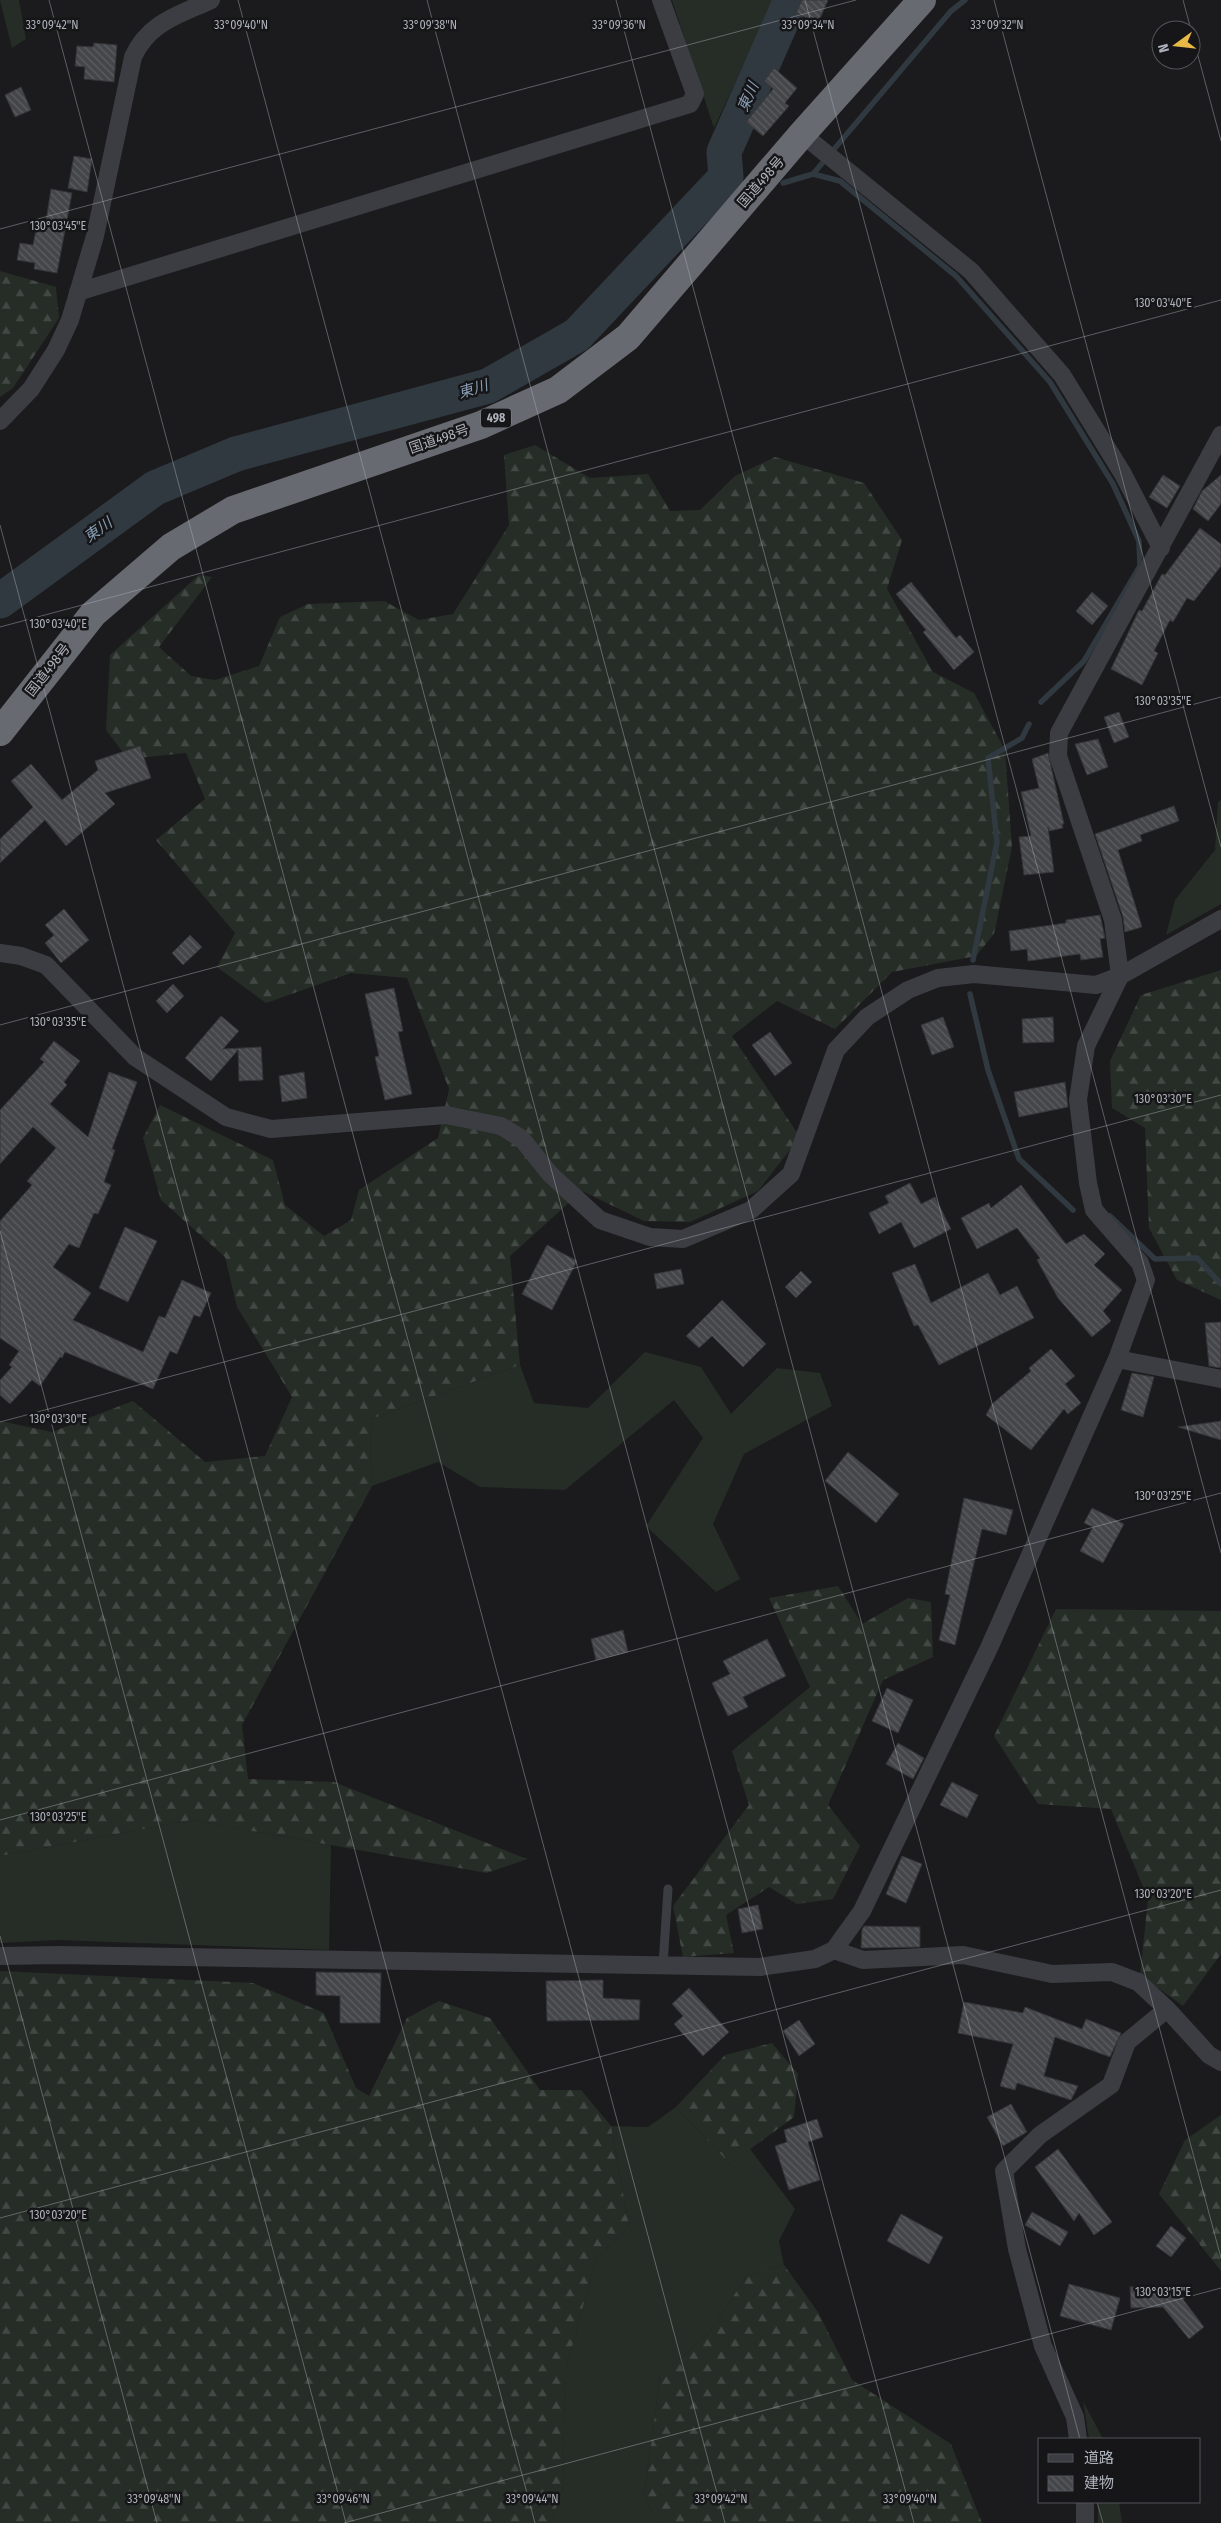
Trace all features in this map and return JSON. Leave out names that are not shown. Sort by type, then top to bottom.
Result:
[{"type":"highway","name":"国道498号","points":[[0,732],[93,614],[170,547],[233,510],[482,425],[558,390],[628,336],[810,141],[922,0]]},
{"type":"street","points":[[0,421],[31,389],[56,350],[70,320],[95,236],[133,57],[140,42],[159,24],[212,0]]},
{"type":"street","points":[[78,292],[690,104],[695,94],[661,0]]},
{"type":"street","points":[[810,141],[971,271],[1062,376],[1123,474],[1161,548]]},
{"type":"street","points":[[0,1956],[59,1954],[760,1967],[815,1959],[834,1950],[862,1911],[989,1648],[1117,1359],[1146,1280],[1140,1263],[1094,1210],[1088,1184],[1078,1100],[1086,1046],[1120,976],[1113,920],[1058,756],[1059,733],[1221,435]]},
{"type":"street","points":[[0,953],[21,956],[46,965],[134,1057],[226,1117],[271,1129],[446,1115],[501,1126],[522,1139],[550,1174],[600,1220],[650,1237],[683,1239],[751,1210],[791,1174],[836,1050],[867,1017],[908,990],[938,978],[974,974],[1096,985],[1120,976],[1221,919]]},
{"type":"street","points":[[1117,1359],[1221,1379]]},
{"type":"street","points":[[834,1950],[863,1960],[963,1955],[1052,1974],[1112,1972],[1138,1982],[1167,2009],[1209,2055],[1221,2062]]},
{"type":"street","points":[[1078,2438],[1075,2418],[1043,2346],[1016,2249],[1004,2171],[1040,2134],[1111,2085],[1127,2042],[1167,2009]]},
{"type":"street","points":[[1085,2503],[1085,2523]]},
{"type":"lane","points":[[663,1965],[668,1889]]},
{"type":"green space","points":[[0,0],[19,0],[26,39],[12,48]]},
{"type":"green space","points":[[672,0],[774,0],[714,128]]},
{"type":"green space","points":[[0,271],[56,287],[59,318],[13,388],[0,397]]},
{"type":"green space","points":[[535,445],[590,478],[648,474],[670,511],[700,510],[735,476],[775,457],[864,483],[902,540],[887,589],[933,672],[974,693],[1005,750],[1012,847],[994,934],[976,956],[892,972],[835,1029],[777,1001],[732,1036],[800,1137],[758,1191],[690,1222],[644,1221],[582,1191],[510,1256],[520,1365],[371,1419],[372,1486],[242,1725],[248,1779],[334,1782],[527,1859],[487,1873],[191,1820],[0,1856],[0,1421],[52,1432],[133,1401],[205,1462],[265,1456],[292,1397],[237,1307],[225,1257],[161,1200],[143,1138],[160,1105],[273,1160],[285,1205],[324,1236],[351,1220],[359,1190],[438,1138],[449,1089],[407,978],[351,973],[266,1003],[217,967],[235,933],[156,840],[205,799],[186,753],[128,759],[106,730],[110,655],[199,575],[212,577],[159,647],[191,676],[215,680],[259,666],[280,617],[308,604],[384,601],[419,620],[453,614],[509,525],[504,455]]},
{"type":"green space","points":[[1221,800],[1221,904],[1166,935],[1175,900],[1215,850],[1218,802]]},
{"type":"green space","points":[[1221,970],[1221,1300],[1177,1280],[1149,1228],[1145,1128],[1112,1108],[1110,1061],[1141,995]]},
{"type":"green space","points":[[645,1352],[701,1367],[731,1414],[777,1368],[820,1373],[832,1406],[744,1454],[713,1524],[740,1579],[716,1592],[646,1526],[703,1438],[674,1400],[565,1490],[480,1487],[438,1462],[372,1486],[371,1419],[520,1365],[534,1403],[588,1408]]},
{"type":"green space","points":[[838,1586],[862,1624],[908,1598],[931,1602],[933,1657],[883,1680],[828,1805],[860,1846],[833,1899],[797,1904],[769,1887],[726,1915],[734,1953],[683,1957],[673,1906],[749,1805],[732,1751],[810,1687],[769,1598]]},
{"type":"green space","points":[[1056,1609],[1221,1611],[1221,1954],[1183,2006],[1140,1975],[1148,1899],[1111,1809],[1038,1804],[994,1736]]},
{"type":"green space","points":[[191,1820],[331,1845],[329,1950],[57,1940],[0,1943],[0,1856]]},
{"type":"green space","points":[[0,1971],[253,1983],[324,2013],[356,2088],[369,2096],[407,2018],[439,2001],[490,2018],[540,2090],[581,2090],[611,2126],[629,2226],[596,2259],[565,2373],[563,2487],[551,2523],[0,2523]]},
{"type":"green space","points":[[772,2043],[798,2074],[794,2117],[730,2164],[676,2107],[725,2055]]},
{"type":"green space","points":[[676,2107],[730,2164],[750,2149],[795,2209],[779,2241],[784,2265],[746,2277],[709,2333],[660,2376],[644,2498],[658,2523],[551,2523],[563,2487],[565,2373],[596,2259],[629,2226],[611,2126],[648,2127]]},
{"type":"green space","points":[[1221,2115],[1221,2271],[1159,2194],[1185,2140]]},
{"type":"green space","points":[[784,2265],[818,2312],[852,2380],[951,2444],[982,2523],[658,2523],[644,2498],[660,2376],[709,2333],[746,2277]]},
{"type":"green space","points":[[1083,2401],[1102,2438],[1089,2438]]},
{"type":"green space","points":[[1098,2503],[1119,2503],[1122,2523],[1098,2523]]},
{"type":"building","points":[[802,0],[828,0],[818,23],[796,13]]},
{"type":"building","points":[[94,43],[117,45],[114,82],[84,79],[85,67],[75,66],[77,46],[93,47]]},
{"type":"building","points":[[774,68],[797,88],[785,103],[789,106],[763,136],[746,122],[773,89],[764,81]]},
{"type":"building","points":[[21,87],[31,110],[15,117],[5,95]]},
{"type":"building","points":[[74,156],[92,159],[87,192],[68,188]]},
{"type":"building","points":[[51,189],[72,193],[57,273],[34,269],[35,263],[17,260],[20,243],[33,245],[38,220],[46,221]]},
{"type":"building","points":[[1163,475],[1180,486],[1167,508],[1149,497]]},
{"type":"building","points":[[1221,475],[1221,504],[1208,521],[1193,509],[1202,491]]},
{"type":"building","points":[[1200,528],[1221,544],[1221,566],[1194,601],[1187,598],[1173,622],[1170,620],[1154,651],[1158,653],[1142,685],[1111,669],[1139,610],[1142,611],[1162,574],[1165,575]]},
{"type":"building","points":[[911,582],[956,638],[960,635],[974,652],[954,670],[923,632],[926,630],[896,594]]},
{"type":"building","points":[[1092,592],[1108,606],[1092,625],[1076,611]]},
{"type":"building","points":[[1119,712],[1129,737],[1114,743],[1104,717]]},
{"type":"building","points":[[1098,739],[1108,767],[1087,775],[1075,744]]},
{"type":"building","points":[[140,746],[151,778],[105,793],[115,804],[66,846],[45,820],[0,863],[0,839],[33,807],[11,781],[31,764],[62,800],[98,770],[95,761]]},
{"type":"building","points":[[1048,753],[1064,824],[1062,824],[1063,828],[1049,831],[1048,827],[1054,872],[1024,875],[1019,837],[1031,836],[1021,792],[1039,788],[1032,759]]},
{"type":"building","points":[[1174,806],[1179,821],[1140,835],[1142,841],[1118,850],[1142,927],[1125,932],[1123,917],[1095,834]]},
{"type":"building","points":[[64,909],[89,940],[61,963],[45,943],[54,935],[45,925]]},
{"type":"building","points":[[1100,915],[1105,938],[1100,939],[1103,957],[1081,960],[1080,954],[1028,961],[1027,949],[1011,951],[1009,931],[1066,923],[1066,920]]},
{"type":"building","points":[[190,935],[202,947],[183,965],[172,953]]},
{"type":"building","points":[[173,984],[184,996],[167,1013],[156,1001]]},
{"type":"building","points":[[394,988],[403,1031],[398,1032],[412,1094],[385,1100],[375,1057],[379,1056],[365,994]]},
{"type":"building","points":[[221,1016],[239,1031],[223,1049],[261,1047],[263,1080],[239,1081],[238,1050],[211,1081],[185,1058]]},
{"type":"building","points":[[943,1017],[954,1047],[932,1055],[921,1025]]},
{"type":"building","points":[[1053,1017],[1054,1042],[1023,1043],[1022,1019]]},
{"type":"building","points":[[770,1032],[792,1063],[775,1076],[752,1045]]},
{"type":"building","points":[[54,1041],[80,1061],[64,1082],[67,1085],[50,1104],[88,1137],[109,1072],[137,1082],[112,1149],[115,1150],[104,1182],[111,1185],[98,1214],[94,1213],[79,1248],[69,1244],[53,1267],[91,1293],[73,1320],[143,1352],[159,1316],[165,1318],[182,1280],[211,1293],[200,1317],[194,1315],[177,1354],[170,1351],[153,1389],[65,1352],[40,1386],[32,1380],[10,1404],[0,1395],[0,1380],[12,1367],[9,1365],[19,1351],[0,1338],[0,1221],[32,1185],[27,1181],[56,1148],[33,1127],[0,1164],[0,1110],[44,1062],[40,1059]]},
{"type":"building","points":[[304,1072],[307,1098],[282,1102],[279,1076]]},
{"type":"building","points":[[1065,1082],[1068,1107],[1019,1117],[1014,1092]]},
{"type":"building","points":[[910,1183],[921,1204],[935,1197],[951,1229],[914,1248],[901,1222],[879,1234],[869,1213],[889,1203],[885,1196]]},
{"type":"building","points":[[1021,1185],[1066,1244],[1084,1234],[1105,1254],[1094,1265],[1122,1290],[1103,1311],[1111,1321],[1092,1337],[1058,1298],[1037,1260],[1040,1258],[1017,1228],[977,1249],[961,1218],[989,1203],[991,1208]]},
{"type":"building","points":[[125,1227],[157,1241],[128,1302],[99,1288]]},
{"type":"building","points":[[547,1245],[577,1261],[552,1310],[522,1294]]},
{"type":"building","points":[[915,1264],[931,1303],[988,1273],[1000,1295],[1017,1286],[1034,1318],[939,1365],[918,1325],[914,1326],[892,1273]]},
{"type":"building","points":[[681,1269],[684,1284],[657,1289],[654,1274]]},
{"type":"building","points":[[801,1271],[812,1282],[796,1298],[785,1287]]},
{"type":"building","points":[[722,1300],[766,1344],[743,1367],[712,1336],[699,1348],[686,1336]]},
{"type":"building","points":[[1221,1322],[1221,1368],[1209,1366],[1205,1323]]},
{"type":"building","points":[[1051,1349],[1075,1376],[1065,1384],[1081,1403],[1068,1414],[1064,1409],[1031,1450],[986,1415],[992,1404],[1031,1371],[1029,1368]]},
{"type":"building","points":[[1132,1373],[1154,1377],[1143,1417],[1121,1410]]},
{"type":"building","points":[[1221,1421],[1221,1440],[1178,1427]]},
{"type":"building","points":[[848,1452],[899,1494],[876,1523],[825,1481]]},
{"type":"building","points":[[964,1498],[1013,1510],[1006,1535],[982,1529],[955,1645],[939,1640],[950,1595],[945,1594]]},
{"type":"building","points":[[1092,1508],[1124,1524],[1103,1563],[1080,1551],[1093,1527],[1084,1523]]},
{"type":"building","points":[[623,1630],[628,1652],[596,1660],[591,1639]]},
{"type":"building","points":[[767,1639],[786,1676],[743,1697],[748,1707],[728,1716],[712,1683],[730,1674],[723,1661]]},
{"type":"building","points":[[887,1688],[913,1700],[898,1733],[872,1721]]},
{"type":"building","points":[[898,1743],[924,1758],[913,1779],[886,1764]]},
{"type":"building","points":[[952,1782],[978,1795],[967,1818],[940,1805]]},
{"type":"building","points":[[902,1856],[922,1864],[906,1903],[886,1894]]},
{"type":"building","points":[[758,1905],[763,1929],[742,1933],[738,1909]]},
{"type":"building","points":[[864,1926],[920,1927],[920,1947],[861,1948]]},
{"type":"building","points":[[316,1972],[381,1973],[380,2023],[340,2023],[340,1996],[316,1995]]},
{"type":"building","points":[[603,1980],[603,1998],[640,2000],[639,2020],[547,2021],[546,1981]]},
{"type":"building","points":[[689,1988],[729,2032],[703,2056],[674,2024],[683,2016],[672,2004]]},
{"type":"building","points":[[964,2002],[1023,2013],[1025,2007],[1082,2029],[1086,2019],[1121,2033],[1110,2057],[1055,2037],[1044,2076],[1078,2086],[1071,2100],[1017,2083],[1015,2090],[1000,2086],[1013,2044],[958,2033]]},
{"type":"building","points":[[799,2020],[815,2044],[799,2056],[783,2031]]},
{"type":"building","points":[[1011,2104],[1027,2132],[1003,2146],[987,2117]]},
{"type":"building","points":[[817,2119],[823,2137],[808,2142],[820,2180],[789,2190],[775,2146],[787,2142],[784,2130]]},
{"type":"building","points":[[1058,2149],[1112,2222],[1094,2235],[1079,2213],[1074,2221],[1035,2167]]},
{"type":"building","points":[[1032,2212],[1068,2232],[1060,2246],[1025,2225]]},
{"type":"building","points":[[901,2214],[943,2237],[929,2264],[887,2241]]},
{"type":"building","points":[[1171,2226],[1186,2238],[1171,2257],[1156,2246]]},
{"type":"building","points":[[1069,2284],[1120,2298],[1111,2330],[1060,2316]]},
{"type":"building","points":[[1173,2286],[1204,2327],[1189,2339],[1163,2307],[1131,2308],[1130,2287]]},
{"type":"waterway","name":"東川","points":[[0,601],[155,488],[236,454],[488,386],[577,335],[726,177],[724,152],[791,0]]},
{"type":"waterway","points":[[813,174],[951,11],[965,0]]},
{"type":"waterway","points":[[783,183],[813,174],[840,181],[956,276],[1050,382],[1113,484],[1139,541],[1140,566],[1084,661],[1041,702]]},
{"type":"waterway","points":[[973,960],[997,842],[988,758],[1022,738],[1029,724]]},
{"type":"waterway","points":[[970,994],[988,1070],[1019,1159],[1073,1210]]},
{"type":"waterway","points":[[1110,1216],[1155,1259],[1197,1258],[1221,1284]]}]
